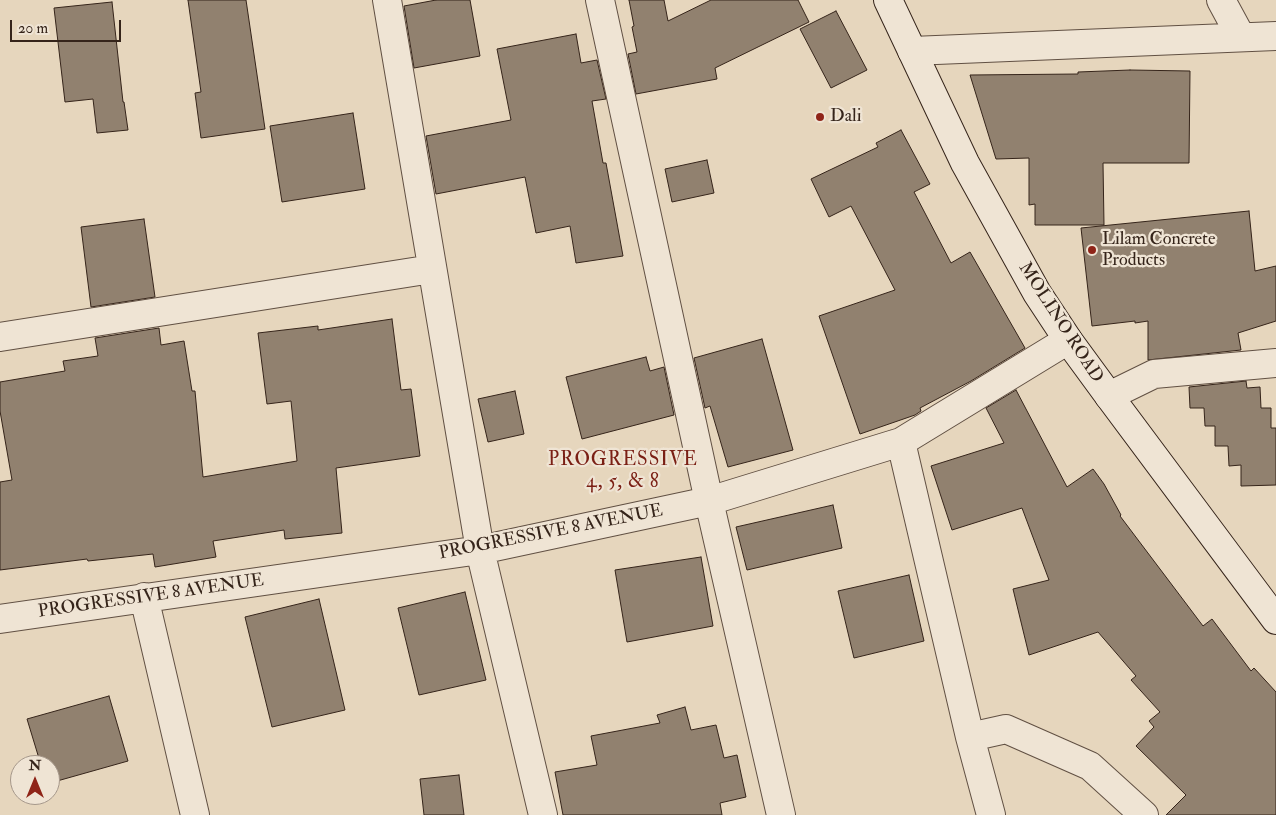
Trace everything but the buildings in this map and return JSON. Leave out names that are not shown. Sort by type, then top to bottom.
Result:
[{"type":"street","points":[[387,0],[480,550],[543,815]]},
{"type":"street","points":[[600,0],[709,501],[781,815]]},
{"type":"street","name":"MOLINO ROAD","points":[[888,0],[965,163],[1037,293],[1068,340],[1276,620]]},
{"type":"street","points":[[1221,0],[1241,37]]},
{"type":"street","points":[[912,51],[1276,36]]},
{"type":"street","points":[[0,337],[432,270]]},
{"type":"street","name":"PROGRESSIVE 8 AVENUE","points":[[0,619],[480,550],[709,501],[901,442],[1068,340]]},
{"type":"street","points":[[1109,396],[1154,374],[1276,363]]},
{"type":"street","points":[[901,442],[970,737],[991,815]]},
{"type":"street","points":[[144,597],[195,815]]},
{"type":"street","points":[[970,737],[1006,729],[1073,758],[1090,766],[1144,815]]},
{"type":"place","name":"Dali","points":[[820,117]]},
{"type":"place","name":"Lilam Concrete Products","points":[[1092,250]]},
{"type":"district","name":"PROGRESSIVE 4, 5, & 8","points":[[623,472]]}]
